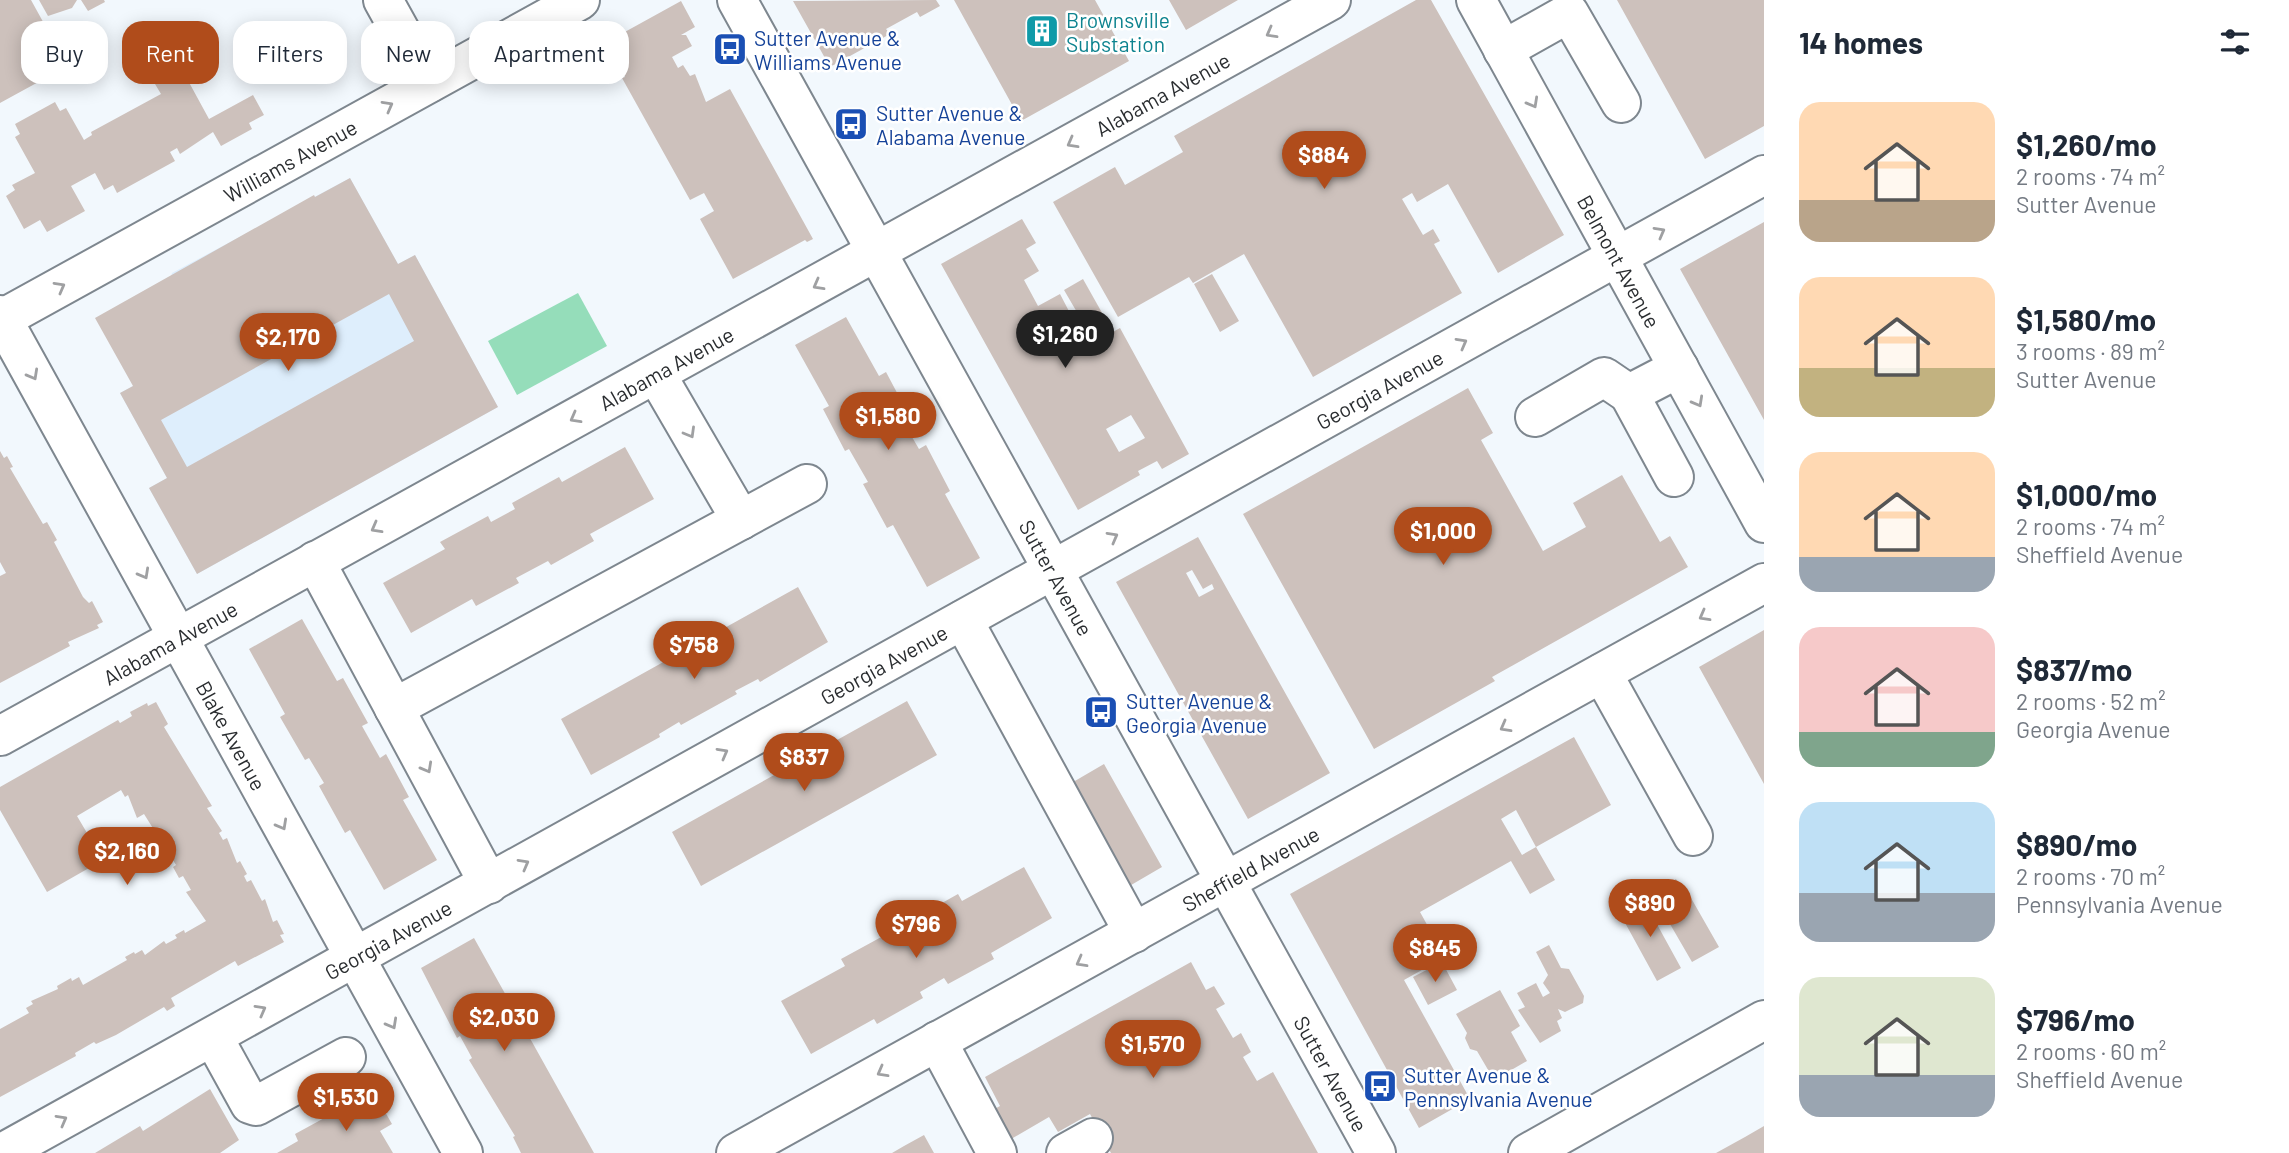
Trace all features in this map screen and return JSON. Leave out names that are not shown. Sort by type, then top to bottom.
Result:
[{"type":"street","name":"Williams Avenue","points":[[455,69],[580,0]]},
{"type":"street","name":"Sutter Avenue","points":[[737,0],[1376,1153]]},
{"type":"street","name":"Alabama Avenue","points":[[0,736],[1331,0]]},
{"type":"street","name":"Belmont Avenue","points":[[1476,0],[1764,523]]},
{"type":"street","points":[[395,4],[402,21]]},
{"type":"street","points":[[1503,50],[1569,13],[1621,103]]},
{"type":"street","name":"Williams Avenue","points":[[1,318],[427,84]]},
{"type":"street","name":"Georgia Avenue","points":[[2,1153],[1764,175]]},
{"type":"street","name":"Blake Avenue","points":[[1,318],[463,1153]]},
{"type":"street","points":[[1629,394],[1679,368]]},
{"type":"street","points":[[656,374],[741,520]]},
{"type":"street","points":[[1535,417],[1604,377],[1629,394],[1674,477]]},
{"type":"street","points":[[394,708],[807,484]]},
{"type":"street","points":[[315,561],[489,884]]},
{"type":"street","name":"Sheffield Avenue","points":[[736,1153],[1764,583]]},
{"type":"street","points":[[963,620],[1134,933]]},
{"type":"street","points":[[1602,673],[1692,836]]},
{"type":"street","points":[[1528,1153],[1764,1020]]},
{"type":"street","points":[[213,1037],[250,1104],[256,1106],[346,1058]]},
{"type":"street","points":[[937,1041],[998,1153]]},
{"type":"shaded area","points":[[350,178],[398,264],[415,255],[498,407],[197,574],[149,488],[167,478],[120,393],[133,386],[172,273]]},
{"type":"green space","points":[[578,293],[607,346],[517,395],[488,341]]},
{"type":"building","points":[[0,0],[31,0],[43,21],[21,21],[21,84],[35,84],[0,103]]},
{"type":"building","points":[[39,0],[77,0],[72,8],[48,16]]},
{"type":"building","points":[[81,0],[104,0],[105,2],[88,11]]},
{"type":"building","points":[[936,0],[940,6],[920,17],[917,12],[886,29],[890,34],[830,67],[793,1]]},
{"type":"building","name":"Brownsville Substation","points":[[954,0],[1095,0],[1129,61],[1021,121]]},
{"type":"building","name":"Brownsville Substation","points":[[1169,0],[1238,0],[1186,30]]},
{"type":"building","points":[[1416,0],[1431,0],[1564,235],[1498,273],[1448,184],[1417,202],[1412,193],[1402,199],[1423,235],[1433,229],[1440,241],[1434,244],[1462,293],[1313,377],[1244,254],[1193,283],[1189,277],[1118,317],[1053,202],[1115,167],[1125,185],[1183,152],[1174,136]]},
{"type":"building","points":[[1617,0],[1764,0],[1764,126],[1705,159]]},
{"type":"building","points":[[681,1],[695,27],[681,35],[686,35],[692,46],[672,57],[678,68],[683,65],[690,76],[695,74],[706,102],[730,89],[813,239],[807,242],[805,240],[733,279],[700,219],[714,211],[704,193],[690,200],[625,84],[629,84],[629,30]]},
{"type":"building","points":[[155,84],[190,84],[209,119],[253,95],[264,115],[249,123],[252,129],[221,146],[213,132],[180,154],[177,148],[170,152],[175,161],[117,193],[113,185],[104,190],[95,173],[71,186],[85,211],[47,232],[40,220],[24,229],[6,196],[15,190],[12,185],[35,173],[15,137],[20,134],[15,124],[55,102],[60,111],[66,108],[84,140],[92,135],[91,132],[161,94]]},
{"type":"building","points":[[350,178],[398,264],[415,255],[498,407],[197,574],[149,488],[167,478],[120,393],[133,386],[95,318],[314,195],[315,197]],"holes":[[[389,294],[414,341],[187,467],[161,420]]]},
{"type":"building","points":[[1022,219],[1036,243],[1026,249],[1039,271],[1024,280],[1038,306],[1060,294],[1072,317],[1078,314],[1064,290],[1083,279],[1110,327],[1089,339],[1091,344],[1120,328],[1189,454],[1162,469],[1157,461],[1138,471],[1140,475],[1078,510],[941,264]],"holes":[[[1131,415],[1145,438],[1119,452],[1106,429]]]},
{"type":"building","points":[[1764,222],[1764,420],[1680,269]]},
{"type":"building","points":[[1212,274],[1239,321],[1220,332],[1194,284]]},
{"type":"building","points":[[846,317],[879,376],[886,372],[912,421],[905,425],[919,449],[926,445],[950,491],[945,494],[980,558],[927,587],[893,525],[887,528],[863,484],[868,482],[849,449],[845,451],[823,409],[829,406],[795,345]]},
{"type":"building","points":[[1468,388],[1493,433],[1481,440],[1543,551],[1586,527],[1573,503],[1622,475],[1660,542],[1670,536],[1688,567],[1492,677],[1495,681],[1374,749],[1243,514]]},
{"type":"building","points":[[625,447],[654,499],[590,534],[594,541],[551,565],[548,561],[516,578],[519,583],[476,606],[472,599],[411,633],[383,583],[445,549],[440,542],[488,516],[491,522],[515,509],[512,503],[559,477],[562,482]]},
{"type":"building","points":[[0,451],[4,458],[7,456],[13,467],[10,468],[43,524],[47,522],[57,540],[54,542],[83,597],[89,603],[92,601],[103,622],[97,625],[99,628],[68,642],[70,646],[0,683],[0,576],[6,573],[0,562]]},
{"type":"building","points":[[1198,537],[1330,773],[1248,819],[1116,582]],"holes":[[[1192,570],[1203,589],[1212,584],[1214,589],[1199,597],[1186,573]]]},
{"type":"building","points":[[798,587],[828,642],[760,682],[758,679],[735,691],[737,694],[681,725],[679,722],[659,734],[660,737],[591,775],[561,719]]},
{"type":"building","points":[[302,619],[337,681],[343,678],[368,723],[362,726],[380,758],[386,754],[409,797],[403,800],[437,860],[384,890],[350,830],[345,833],[319,786],[324,783],[309,758],[305,760],[280,717],[285,714],[249,649]]},
{"type":"building","points":[[1764,630],[1764,784],[1699,667]]},
{"type":"building","points":[[907,701],[937,755],[701,886],[672,832]]},
{"type":"building","points":[[156,702],[168,724],[164,727],[212,806],[207,808],[222,831],[219,833],[223,840],[227,838],[237,863],[240,861],[247,874],[244,876],[247,882],[251,880],[262,901],[265,899],[273,922],[277,920],[284,934],[280,935],[284,942],[238,966],[235,961],[171,998],[175,1006],[167,1011],[164,1007],[116,1035],[96,1044],[94,1042],[75,1053],[76,1056],[0,1097],[0,1029],[29,1013],[26,1008],[33,1004],[31,1001],[58,989],[57,986],[71,978],[72,981],[79,977],[83,985],[127,960],[125,957],[134,952],[135,954],[142,950],[145,955],[164,941],[166,944],[177,938],[175,935],[184,930],[185,933],[206,921],[186,892],[191,890],[183,876],[179,878],[173,867],[176,865],[144,814],[137,818],[128,795],[125,797],[121,790],[77,816],[103,860],[47,892],[0,810],[0,787],[118,720],[120,723],[132,716],[130,712],[147,703],[148,706]]},
{"type":"building","points":[[1574,737],[1611,805],[1536,847],[1555,880],[1530,894],[1511,861],[1420,912],[1445,957],[1404,980],[1470,1099],[1419,1128],[1290,894]],"holes":[[[1516,810],[1536,847],[1522,855],[1501,819]]]},
{"type":"building","points":[[1104,764],[1162,867],[1126,888],[1068,785]]},
{"type":"building","points":[[1024,867],[1052,918],[991,953],[994,959],[948,984],[944,978],[920,992],[923,998],[877,1024],[874,1019],[811,1054],[781,1001],[845,966],[841,959],[885,935],[888,942],[920,924],[917,917],[958,894],[962,901]]},
{"type":"building","points":[[1676,879],[1687,900],[1691,898],[1719,947],[1692,962],[1652,893]]},
{"type":"building","points":[[1642,897],[1681,968],[1657,981],[1618,910]]},
{"type":"building","points":[[474,938],[594,1153],[521,1153],[513,1137],[515,1136],[469,1060],[472,1058],[460,1036],[457,1038],[421,968]]},
{"type":"building","points":[[1549,945],[1561,968],[1569,969],[1584,996],[1583,1003],[1565,1012],[1558,1009],[1562,1018],[1557,1021],[1561,1031],[1540,1043],[1518,1010],[1525,1007],[1517,993],[1536,983],[1543,997],[1550,993],[1543,983],[1548,975],[1536,952]]},
{"type":"building","points":[[1191,962],[1206,990],[1214,986],[1225,1004],[1216,1009],[1233,1038],[1241,1033],[1251,1052],[1243,1057],[1257,1081],[1273,1072],[1318,1153],[1111,1153],[1090,1114],[1058,1132],[1049,1117],[1006,1142],[989,1112],[1000,1106],[985,1077]]},
{"type":"building","points":[[1442,962],[1457,990],[1428,1005],[1413,977]]},
{"type":"building","points":[[1500,990],[1520,1026],[1511,1032],[1527,1061],[1494,1080],[1477,1051],[1470,1049],[1465,1038],[1467,1033],[1456,1014]]},
{"type":"building","points":[[210,1089],[239,1140],[220,1153],[95,1153],[140,1126],[143,1131]]},
{"type":"building","points":[[377,1098],[392,1124],[380,1131],[393,1153],[277,1153],[298,1141],[295,1134],[339,1110],[343,1117]]},
{"type":"building","points":[[1764,1126],[1764,1153],[1716,1153],[1745,1137]]},
{"type":"building","points":[[924,1135],[934,1153],[892,1153],[904,1146]]},
{"type":"place","name":"Brownsville Substation","points":[[1042,31]]},
{"type":"place","name":"Sutter Avenue & Williams Avenue","points":[[730,49]]},
{"type":"place","name":"Sutter Avenue & Alabama Avenue","points":[[851,124]]},
{"type":"place","name":"Sutter Avenue & Georgia Avenue","points":[[1101,712]]},
{"type":"place","name":"Sutter Avenue & Pennsylvania Avenue","points":[[1380,1086]]}]
